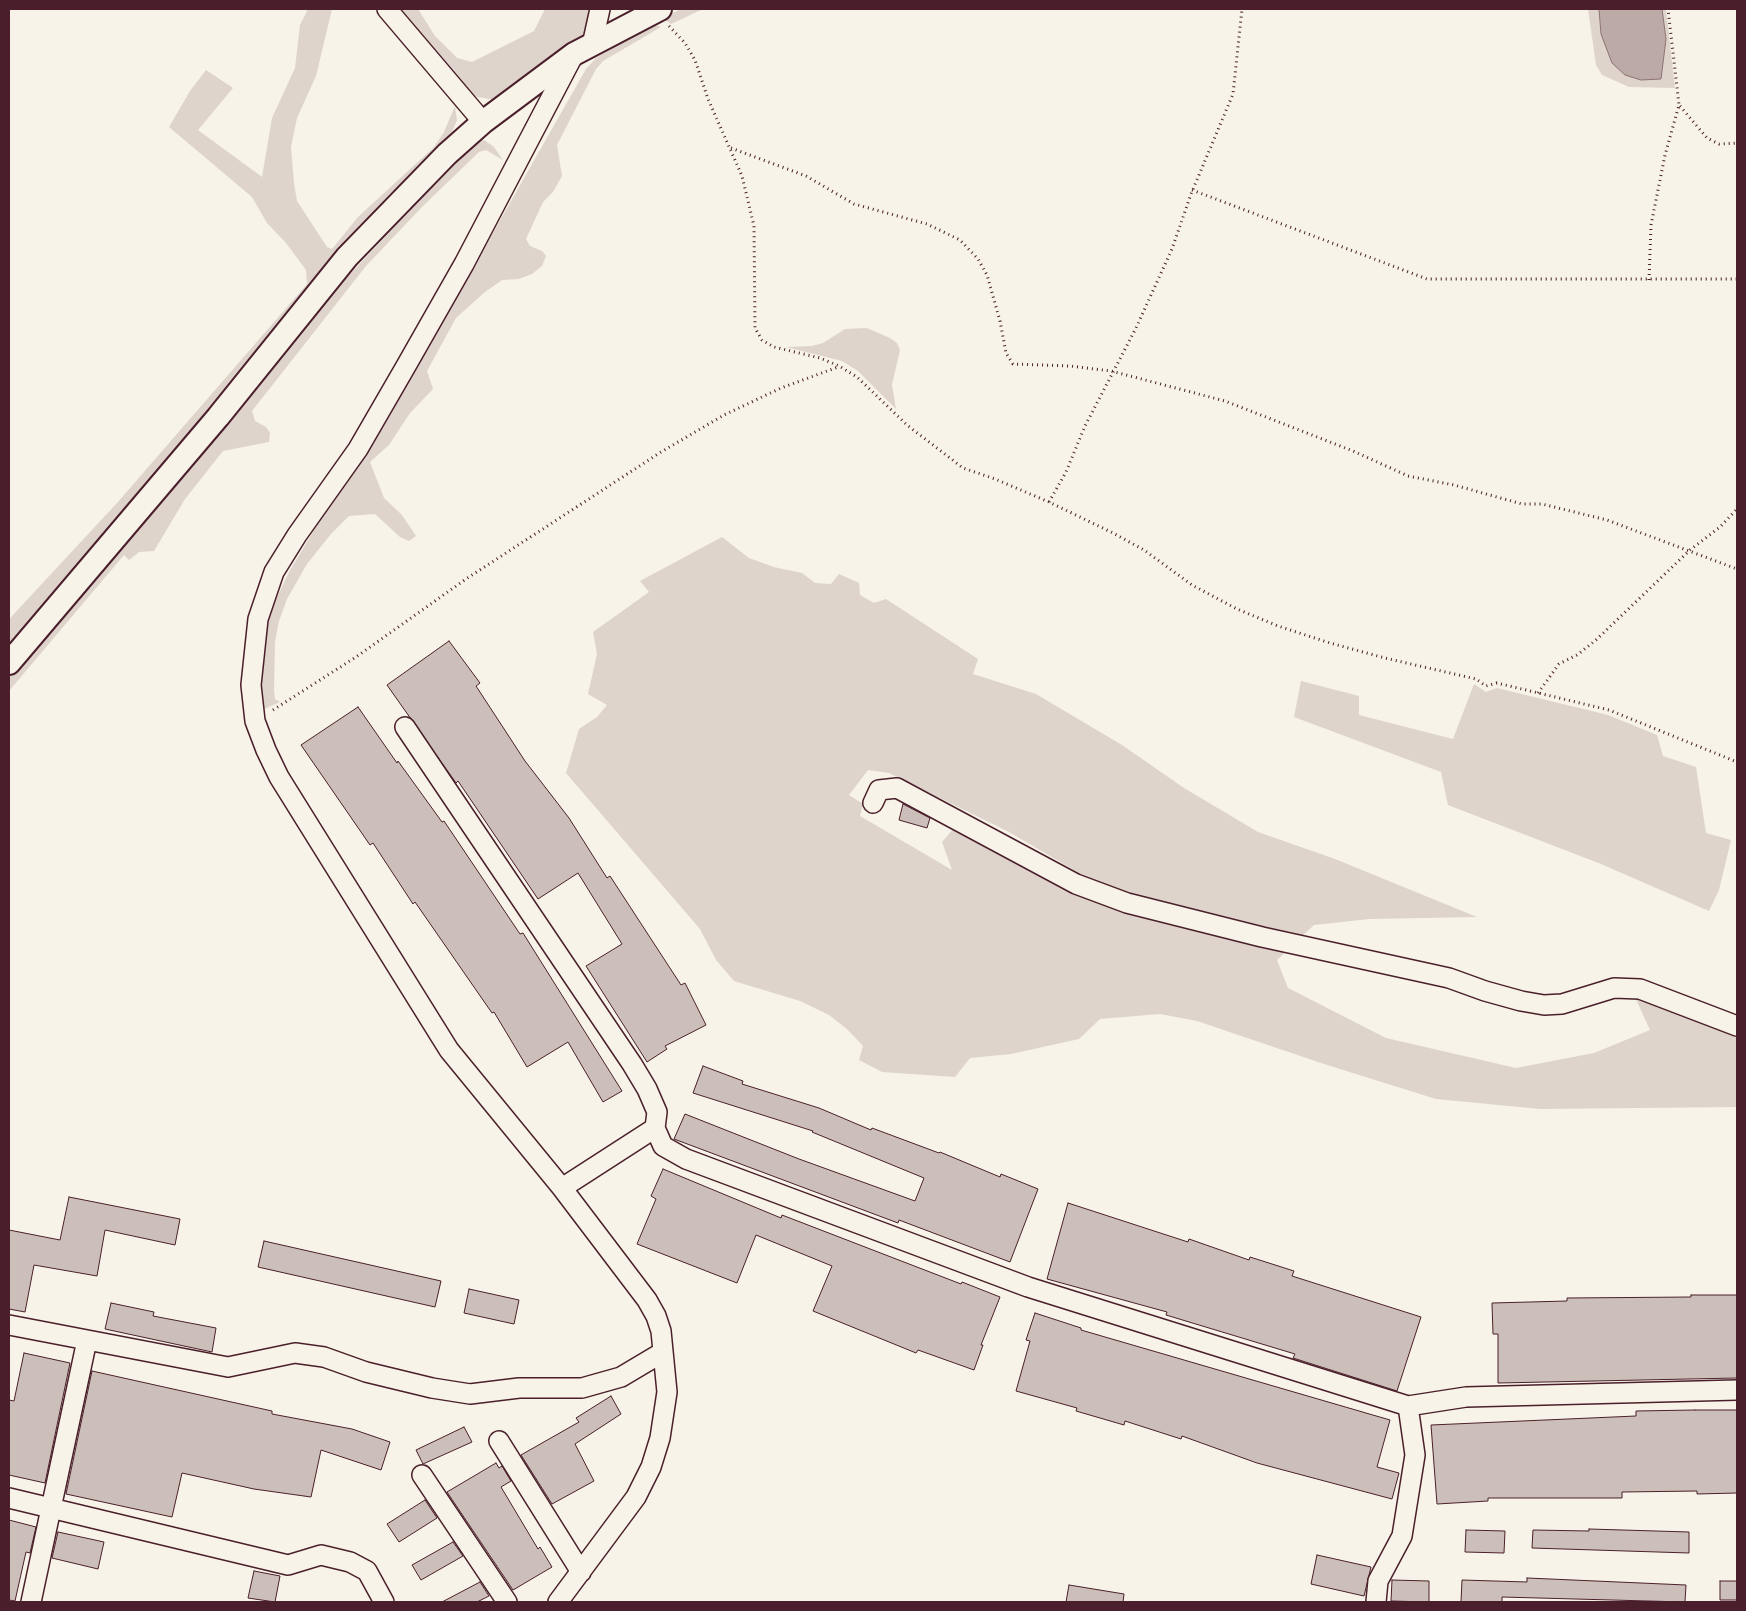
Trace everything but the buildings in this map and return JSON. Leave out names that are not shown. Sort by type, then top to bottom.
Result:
[{"type":"main road","points":[[9,662],[218,416],[347,257],[447,154],[483,122],[583,49],[653,12]]},
{"type":"street","points":[[387,9],[483,122]]},
{"type":"street","points":[[558,1602],[636,1497],[652,1467],[665,1413],[666,1392],[661,1331],[647,1300],[562,1188],[449,1050],[279,777],[255,721],[251,685],[258,619],[274,572],[297,534],[358,449],[464,264],[583,49],[600,9]]},
{"type":"street","points":[[405,727],[647,1088],[657,1112],[655,1128],[663,1146],[686,1159],[1028,1287],[1408,1406],[1466,1397],[1737,1390]]},
{"type":"street","points":[[873,803],[879,790],[896,788],[1076,884],[1127,904],[1262,937],[1449,978],[1521,1001],[1544,1005],[1562,1004],[1614,988],[1640,989],[1737,1026]]},
{"type":"street","points":[[562,1188],[655,1128]]},
{"type":"street","points":[[9,1325],[228,1367],[295,1353],[324,1357],[366,1372],[432,1388],[470,1394],[520,1388],[582,1388],[621,1377],[663,1352]]},
{"type":"street","points":[[31,1602],[87,1340]]},
{"type":"street","points":[[1376,1602],[1378,1581],[1402,1536],[1415,1454],[1408,1406]]},
{"type":"street","points":[[499,1441],[580,1572]]},
{"type":"street","points":[[422,1475],[507,1602]]},
{"type":"street","points":[[9,1498],[288,1565],[321,1555],[350,1562],[367,1572],[384,1602]]},
{"type":"path","points":[[1049,502],[1066,472],[1111,371],[1136,328],[1164,268],[1192,190],[1233,94],[1242,9]]},
{"type":"path","points":[[1649,280],[1651,225],[1665,155],[1680,105],[1668,9]]},
{"type":"path","points":[[653,12],[670,26],[685,43],[695,60],[708,100],[742,176],[754,226],[756,328],[762,340],[774,347],[806,354],[839,366],[857,377],[908,425],[962,468],[995,479],[1049,502],[1144,550],[1199,589],[1237,609],[1278,626],[1385,658],[1476,679],[1486,686],[1497,683],[1609,710],[1737,762]]},
{"type":"path","points":[[1680,105],[1707,138],[1718,144],[1737,143]]},
{"type":"path","points":[[731,148],[806,176],[854,204],[927,224],[960,240],[978,259],[986,275],[1000,321],[1006,353],[1014,364],[1070,366],[1111,371],[1225,401],[1353,451],[1408,476],[1454,485],[1522,504],[1542,504],[1607,520],[1737,568]]},
{"type":"path","points":[[1192,190],[1427,279],[1557,277],[1649,280],[1737,279]]},
{"type":"path","points":[[255,721],[356,657],[466,579],[661,452],[724,415],[773,392],[839,366]]},
{"type":"path","points":[[1538,693],[1558,664],[1577,655],[1596,640],[1690,550],[1720,528],[1737,509]]},
{"type":"shaded area","points":[[308,9],[332,9],[316,76],[297,118],[291,147],[297,201],[327,247],[332,249],[358,217],[434,147],[444,132],[455,106],[457,120],[452,132],[9,651],[9,620],[12,616],[117,503],[307,284],[306,270],[286,243],[267,223],[252,197],[169,127],[190,91],[206,70],[233,88],[198,130],[262,177],[272,118],[295,68],[300,25]]},
{"type":"shaded area","points":[[396,9],[418,9],[435,36],[457,58],[472,62],[534,31],[545,9],[590,9],[585,33],[512,94],[496,100],[477,97],[459,84]]},
{"type":"shaded area","points":[[681,9],[703,9],[671,24],[662,18]]},
{"type":"shaded area","points":[[1588,9],[1599,9],[1601,34],[1666,39],[1662,9],[1666,9],[1675,88],[1629,87],[1602,75],[1596,65]]},
{"type":"shaded area","points":[[1599,9],[1662,9],[1666,39],[1661,79],[1641,80],[1625,75],[1612,63],[1601,34]]},
{"type":"shaded area","points":[[652,24],[661,27],[603,61],[596,69],[557,145],[562,176],[553,192],[543,202],[526,239],[530,246],[542,251],[546,256],[542,266],[532,274],[519,279],[502,280],[485,292],[456,318],[427,371],[433,389],[410,413],[389,445],[370,462],[384,498],[402,515],[416,536],[409,541],[400,537],[375,514],[349,516],[331,534],[307,564],[287,599],[279,621],[275,642],[274,690],[275,699],[280,702],[262,710],[259,692],[267,618],[289,572],[332,500],[369,451],[586,69],[596,58]]},
{"type":"shaded area","points":[[484,140],[494,147],[503,160],[486,150],[479,152],[422,207],[366,266],[252,411],[255,421],[266,427],[270,433],[269,442],[223,451],[185,499],[154,551],[139,552],[129,560],[124,555],[9,691],[9,678],[123,546],[326,300],[427,192],[478,141]]},
{"type":"shaded area","points":[[867,328],[890,338],[897,343],[900,350],[892,385],[896,409],[858,371],[842,361],[786,347],[812,346],[823,343],[845,329]]},
{"type":"shaded area","points":[[722,537],[749,558],[774,567],[802,573],[815,583],[831,584],[839,574],[859,583],[860,595],[874,603],[886,599],[978,659],[973,674],[1036,694],[1122,745],[1184,788],[1258,832],[1335,859],[1477,917],[1370,919],[1314,925],[1300,938],[1108,890],[1009,832],[889,773],[868,770],[849,795],[863,804],[860,816],[952,870],[942,842],[954,828],[1067,890],[1123,911],[1289,949],[1277,960],[1288,988],[1386,1038],[1516,1068],[1594,1053],[1650,1030],[1634,995],[1737,1033],[1737,1107],[1540,1109],[1436,1099],[1197,1021],[1160,1014],[1100,1019],[1079,1039],[1011,1054],[970,1058],[955,1077],[882,1072],[859,1060],[863,1046],[847,1029],[829,1015],[800,1001],[734,981],[716,960],[700,929],[566,773],[579,729],[597,717],[607,705],[588,694],[597,654],[593,632],[649,592],[640,581]]},
{"type":"shaded area","points":[[1301,681],[1359,696],[1359,715],[1453,739],[1474,684],[1486,692],[1497,688],[1608,715],[1657,735],[1663,756],[1696,767],[1706,833],[1731,840],[1719,890],[1709,911],[1601,864],[1448,805],[1441,772],[1294,717]]}]
